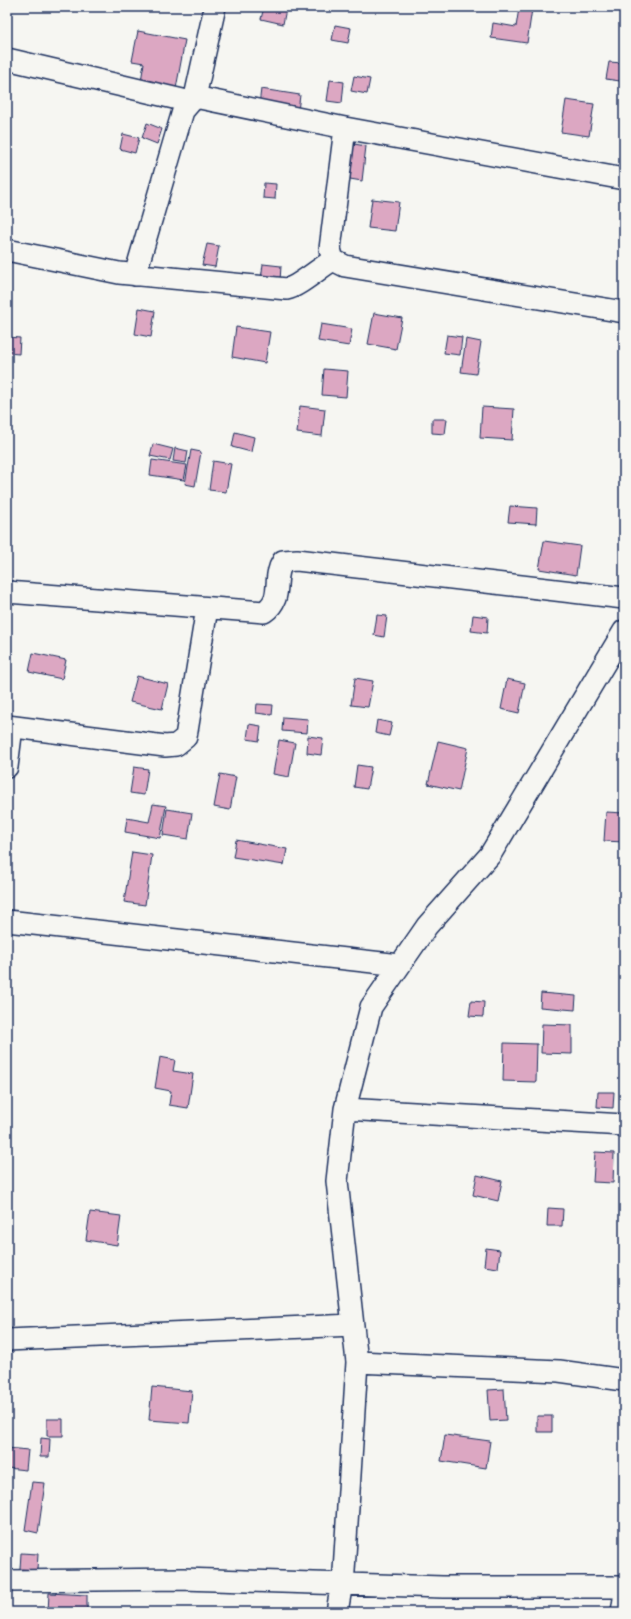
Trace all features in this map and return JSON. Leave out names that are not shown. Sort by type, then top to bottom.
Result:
[{"type":"street","points":[[135,275],[183,111],[193,99],[215,7]]},
{"type":"street","points":[[7,59],[193,99],[624,179]]},
{"type":"street","points":[[346,128],[330,249],[333,260],[345,266],[624,312]]},
{"type":"street","points":[[7,250],[119,273],[287,289],[298,285],[315,271],[333,260]]},
{"type":"street","points":[[7,592],[264,612],[272,607],[276,599],[278,568],[283,561],[297,560],[624,598]]},
{"type":"street","points":[[7,767],[9,727],[165,746],[176,745],[186,737],[207,608]]},
{"type":"street","points":[[337,1612],[344,1571],[357,1362],[337,1181],[345,1109],[371,1007],[427,926],[490,855],[624,631]]},
{"type":"street","points":[[7,921],[400,965]]},
{"type":"street","points":[[345,1109],[624,1126]]},
{"type":"street","points":[[7,1340],[353,1325]]},
{"type":"street","points":[[357,1362],[559,1370],[624,1380]]},
{"type":"street","points":[[7,1581],[182,1579],[443,1587],[624,1587]]},
{"type":"street","points":[[622,1612],[624,1599]]},
{"type":"building","points":[[264,7],[286,9],[283,24],[261,19]]},
{"type":"building","points":[[519,8],[532,9],[527,43],[491,38],[493,23],[516,27]]},
{"type":"building","points":[[335,25],[351,28],[348,43],[332,40]]},
{"type":"building","points":[[138,31],[185,40],[175,94],[140,87],[144,63],[132,61]]},
{"type":"building","points":[[609,62],[623,63],[620,81],[606,79]]},
{"type":"building","points":[[354,76],[370,79],[367,94],[351,91]]},
{"type":"building","points":[[330,80],[344,82],[342,103],[327,101]]},
{"type":"building","points":[[261,89],[300,95],[298,111],[259,105]]},
{"type":"building","points":[[566,100],[594,104],[589,136],[561,132]]},
{"type":"building","points":[[147,123],[162,129],[157,144],[142,138]]},
{"type":"building","points":[[123,134],[139,138],[135,153],[120,149]]},
{"type":"building","points":[[354,144],[366,146],[362,181],[350,179]]},
{"type":"building","points":[[264,183],[276,184],[275,199],[263,198]]},
{"type":"building","points":[[372,199],[399,202],[395,231],[368,228]]},
{"type":"building","points":[[207,244],[219,246],[215,267],[202,265]]},
{"type":"building","points":[[263,264],[281,266],[280,281],[261,279]]},
{"type":"building","points":[[139,308],[155,311],[151,337],[135,334]]},
{"type":"building","points":[[374,313],[402,318],[396,349],[368,344]]},
{"type":"building","points":[[321,324],[352,329],[349,346],[318,341]]},
{"type":"building","points":[[236,327],[270,332],[265,363],[232,357]]},
{"type":"building","points":[[447,335],[462,337],[460,355],[444,353]]},
{"type":"building","points":[[7,337],[20,338],[19,354],[7,353]]},
{"type":"building","points":[[466,339],[481,342],[476,374],[461,372]]},
{"type":"building","points":[[324,369],[348,371],[346,397],[322,395]]},
{"type":"building","points":[[300,406],[325,409],[322,436],[297,433]]},
{"type":"building","points":[[482,407],[514,409],[512,440],[480,438]]},
{"type":"building","points":[[432,419],[447,419],[445,434],[432,433]]},
{"type":"building","points":[[235,432],[254,437],[251,452],[232,447]]},
{"type":"building","points":[[153,444],[173,449],[170,460],[150,456]]},
{"type":"building","points":[[175,448],[188,451],[186,463],[173,461]]},
{"type":"building","points":[[191,450],[201,452],[195,486],[185,484]]},
{"type":"building","points":[[152,460],[187,465],[184,480],[150,475]]},
{"type":"building","points":[[213,461],[231,464],[226,492],[209,490]]},
{"type":"building","points":[[510,506],[537,508],[536,524],[508,522]]},
{"type":"building","points":[[544,541],[580,546],[576,575],[539,569]]},
{"type":"building","points":[[377,615],[387,616],[384,637],[374,635]]},
{"type":"building","points":[[473,615],[488,617],[487,633],[471,631]]},
{"type":"building","points":[[33,653],[66,660],[62,679],[29,672]]},
{"type":"building","points":[[137,676],[168,684],[162,709],[130,702]]},
{"type":"building","points":[[355,678],[373,681],[368,707],[351,705]]},
{"type":"building","points":[[507,679],[525,683],[519,713],[501,709]]},
{"type":"building","points":[[257,704],[273,705],[272,715],[256,713]]},
{"type":"building","points":[[283,717],[308,719],[307,733],[282,731]]},
{"type":"building","points":[[377,720],[392,723],[389,736],[375,733]]},
{"type":"building","points":[[249,724],[261,726],[259,741],[247,739]]},
{"type":"building","points":[[308,736],[323,738],[321,755],[307,753]]},
{"type":"building","points":[[279,740],[295,743],[289,777],[273,774]]},
{"type":"building","points":[[438,741],[468,748],[459,791],[428,784]]},
{"type":"building","points":[[357,765],[371,767],[367,789],[354,787]]},
{"type":"building","points":[[134,767],[148,769],[144,795],[130,793]]},
{"type":"building","points":[[220,774],[236,777],[230,810],[214,807]]},
{"type":"building","points":[[153,804],[166,806],[160,838],[125,832],[127,818],[149,822]]},
{"type":"building","points":[[167,809],[192,813],[188,839],[163,835]]},
{"type":"building","points":[[606,812],[624,813],[624,842],[604,841]]},
{"type":"building","points":[[236,840],[287,849],[284,865],[233,857]]},
{"type":"building","points":[[132,852],[152,855],[145,905],[124,902]]},
{"type":"building","points":[[541,993],[576,996],[575,1010],[540,1007]]},
{"type":"building","points":[[471,1001],[484,1002],[483,1017],[469,1016]]},
{"type":"building","points":[[542,1024],[572,1025],[572,1054],[541,1053]]},
{"type":"building","points":[[504,1043],[537,1044],[536,1082],[503,1081]]},
{"type":"building","points":[[160,1057],[175,1060],[173,1071],[193,1074],[188,1108],[169,1105],[171,1091],[155,1088]]},
{"type":"building","points":[[598,1092],[614,1092],[613,1108],[597,1107]]},
{"type":"building","points":[[595,1152],[614,1153],[613,1183],[593,1182]]},
{"type":"building","points":[[477,1175],[502,1181],[498,1201],[473,1195]]},
{"type":"building","points":[[548,1208],[563,1209],[562,1226],[547,1226]]},
{"type":"building","points":[[90,1212],[121,1216],[117,1245],[86,1240]]},
{"type":"building","points":[[486,1248],[500,1250],[498,1268],[484,1266]]},
{"type":"building","points":[[152,1387],[192,1391],[189,1423],[149,1420]]},
{"type":"building","points":[[504,1389],[506,1420],[490,1421],[488,1390]]},
{"type":"building","points":[[537,1416],[552,1416],[552,1432],[537,1432]]},
{"type":"building","points":[[47,1419],[63,1419],[63,1436],[47,1436]]},
{"type":"building","points":[[445,1435],[490,1441],[486,1468],[441,1461]]},
{"type":"building","points":[[41,1438],[50,1439],[49,1457],[40,1457]]},
{"type":"building","points":[[7,1448],[28,1450],[26,1470],[7,1468]]},
{"type":"building","points":[[32,1482],[45,1483],[38,1533],[25,1530]]},
{"type":"building","points":[[21,1553],[38,1554],[37,1570],[20,1569]]},
{"type":"building","points":[[49,1593],[87,1595],[87,1612],[48,1612]]}]
